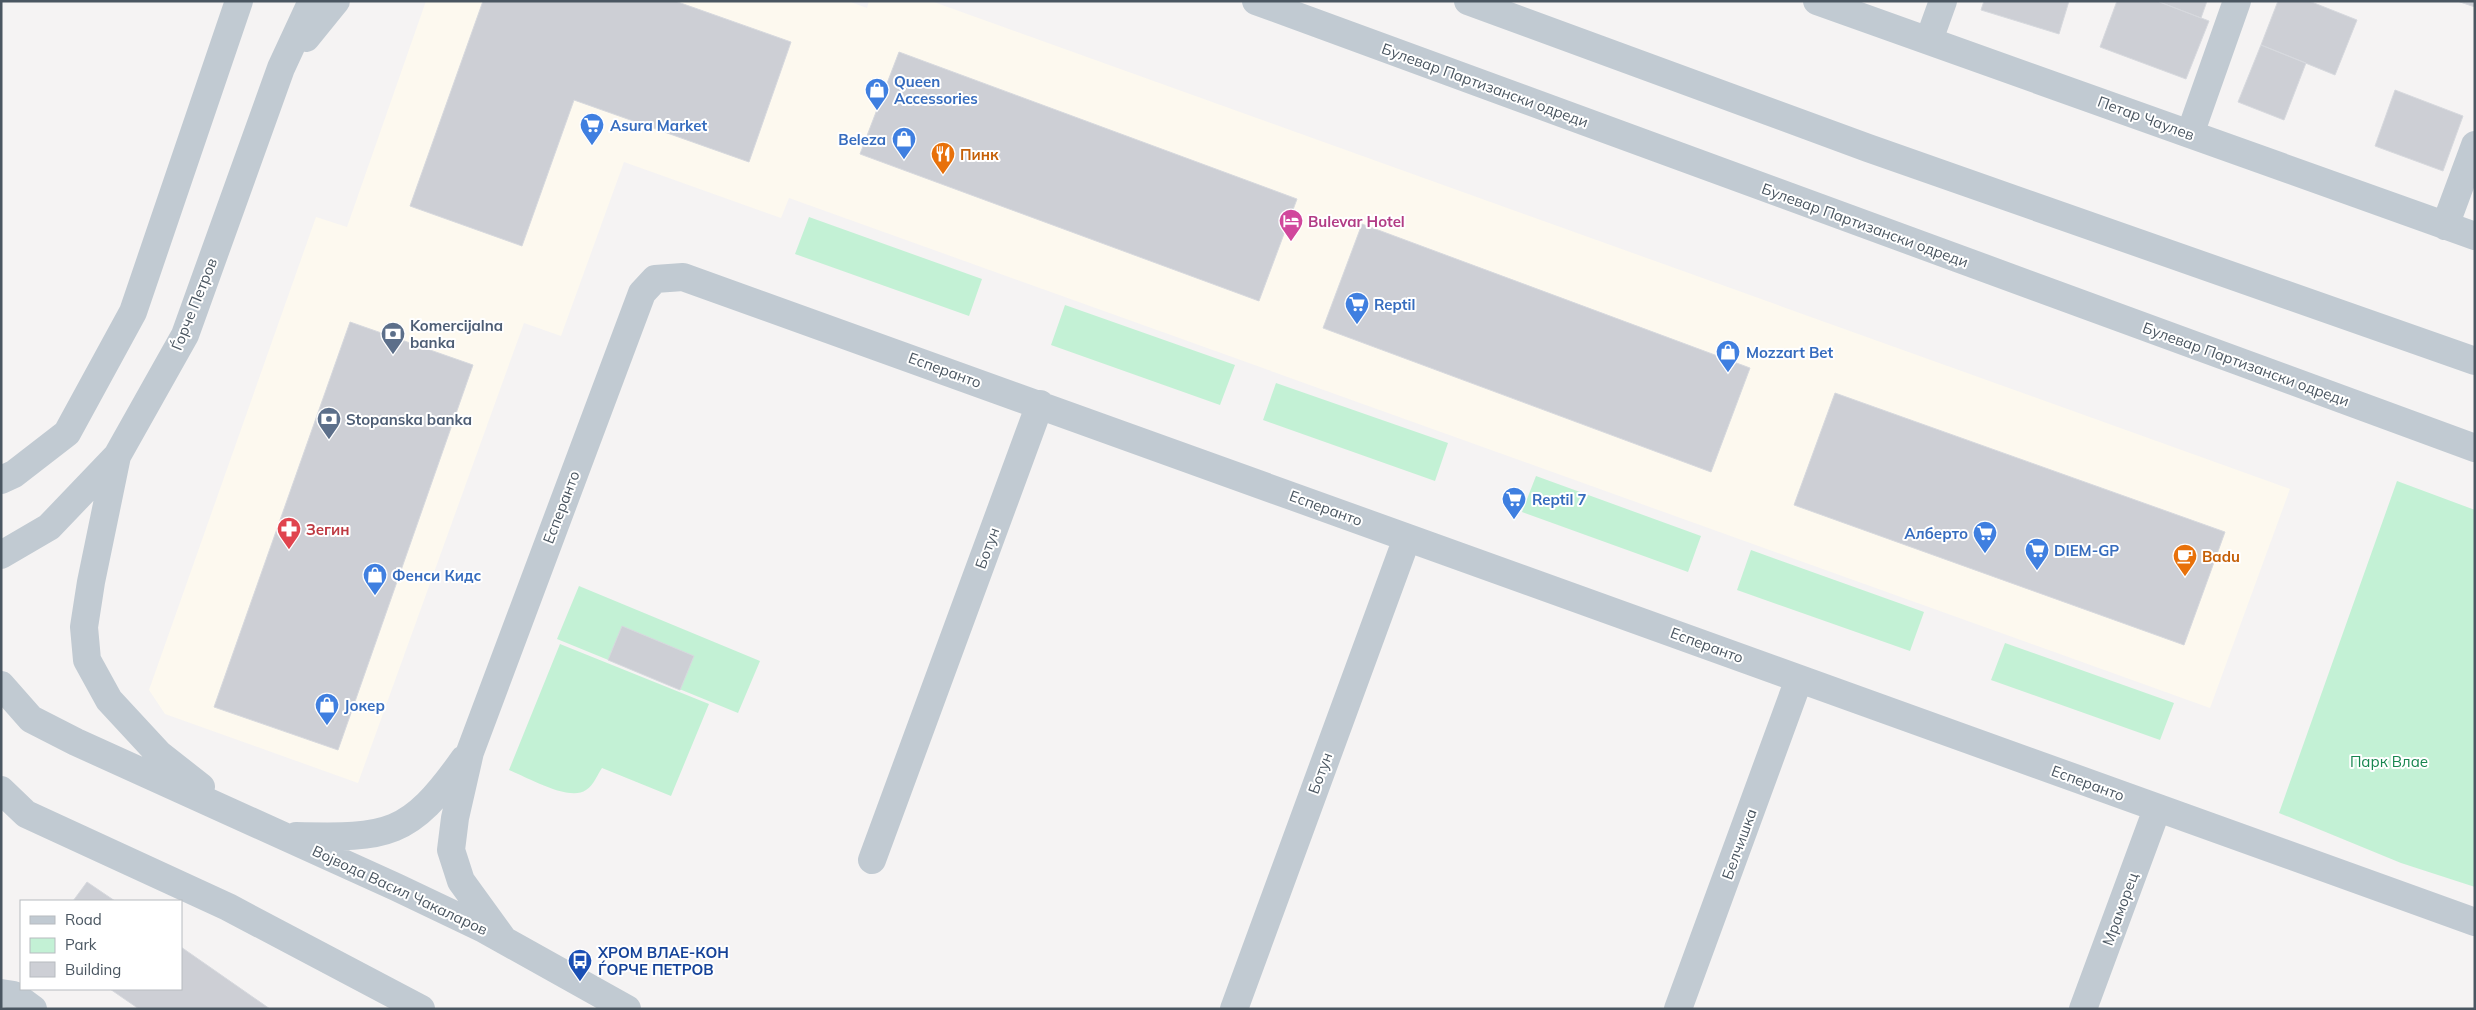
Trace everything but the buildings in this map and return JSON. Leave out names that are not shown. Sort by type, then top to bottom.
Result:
[{"type":"street","name":"Ѓорче Петров","points":[[1,555],[49,527],[118,456],[185,335],[281,68],[312,1]]},
{"type":"street","points":[[281,68],[336,1]]},
{"type":"street","name":"Булевар Партизански одреди","points":[[1256,1],[2475,448]]},
{"type":"street","points":[[1468,1],[1868,148],[2475,361]]},
{"type":"street","name":"Петар Чаулев","points":[[1817,1],[2475,236]]},
{"type":"street","points":[[1929,40],[1943,1]]},
{"type":"street","points":[[2190,134],[2237,1]]},
{"type":"street","points":[[1,480],[14,474],[67,434],[133,312],[236,5]]},
{"type":"street","points":[[2446,226],[2475,145]]},
{"type":"street","name":"Есперанто","points":[[503,939],[460,881],[451,850],[451,834],[470,752],[642,293],[655,278],[682,277],[1040,404],[2475,922]]},
{"type":"street","name":"Ботун","points":[[872,860],[1040,404]]},
{"type":"street","points":[[118,456],[91,582],[84,627],[87,660],[109,700],[159,754],[240,817]]},
{"type":"street","name":"Ботун","points":[[1234,1009],[1407,538]]},
{"type":"street","name":"Белчишка","points":[[1678,1009],[1799,679]]},
{"type":"street","name":"Војвода Васил Чакаларов","points":[[1,685],[31,719],[76,742],[396,887],[503,939],[627,1009]]},
{"type":"street","name":"Есперанто","points":[[283,836],[362,836],[383,833],[400,826],[412,820],[442,791],[470,752]]},
{"type":"street","points":[[1,790],[26,814]]},
{"type":"street","points":[[1,804],[228,907],[421,1009]]},
{"type":"street","name":"Мраморец","points":[[2083,1009],[2158,809]]},
{"type":"street","points":[[1,993],[14,995],[32,1009]]},
{"type":"shaded area","points":[[426,1],[848,1],[867,8],[869,1],[931,1],[2290,489],[2210,708],[789,198],[781,218],[624,162],[561,336],[524,323],[358,783],[165,714],[149,690],[316,217],[347,227]]},
{"type":"green space","points":[[809,217],[982,279],[969,316],[795,254]]},
{"type":"green space","points":[[1065,305],[1235,365],[1220,405],[1051,345]]},
{"type":"green space","points":[[1276,383],[1448,443],[1435,481],[1263,420]]},
{"type":"green space","points":[[1536,476],[1701,536],[1688,572],[1522,512]]},
{"type":"green space","name":"Парк Влае","points":[[2397,481],[2475,510],[2475,887],[2401,863],[2279,813]]},
{"type":"green space","points":[[1751,550],[1924,612],[1910,651],[1737,590]]},
{"type":"green space","points":[[579,586],[760,661],[738,713],[557,639]]},
{"type":"green space","points":[[2005,643],[2174,703],[2160,740],[1991,680]]},
{"type":"green space","points":[[560,644],[709,704],[671,796],[602,768],[591,785],[579,793],[559,791],[509,770]]},
{"type":"place","name":"Queen Accessories","points":[[877,111]]},
{"type":"place","name":"Asura Market","points":[[592,146]]},
{"type":"place","name":"Beleza","points":[[904,160]]},
{"type":"place","name":"Пинк","points":[[943,175]]},
{"type":"place","name":"Bulevar Hotel","points":[[1291,242]]},
{"type":"place","name":"Reptil","points":[[1357,325]]},
{"type":"place","name":"Komercijalna banka","points":[[393,355]]},
{"type":"place","name":"Mozzart Bet","points":[[1728,373]]},
{"type":"place","name":"Stopanska banka","points":[[329,440]]},
{"type":"place","name":"Reptil 7","points":[[1514,520]]},
{"type":"place","name":"Зегин","points":[[289,550]]},
{"type":"place","name":"Алберто","points":[[1985,554]]},
{"type":"place","name":"DIEM-GP","points":[[2037,571]]},
{"type":"place","name":"Badu","points":[[2185,577]]},
{"type":"place","name":"Фенси Кидс","points":[[375,596]]},
{"type":"place","name":"Јокер","points":[[327,726]]},
{"type":"place","name":"ХРОМ ВЛАЕ-КОН ЃОРЧЕ ПЕТРОВ","points":[[580,982]]}]
